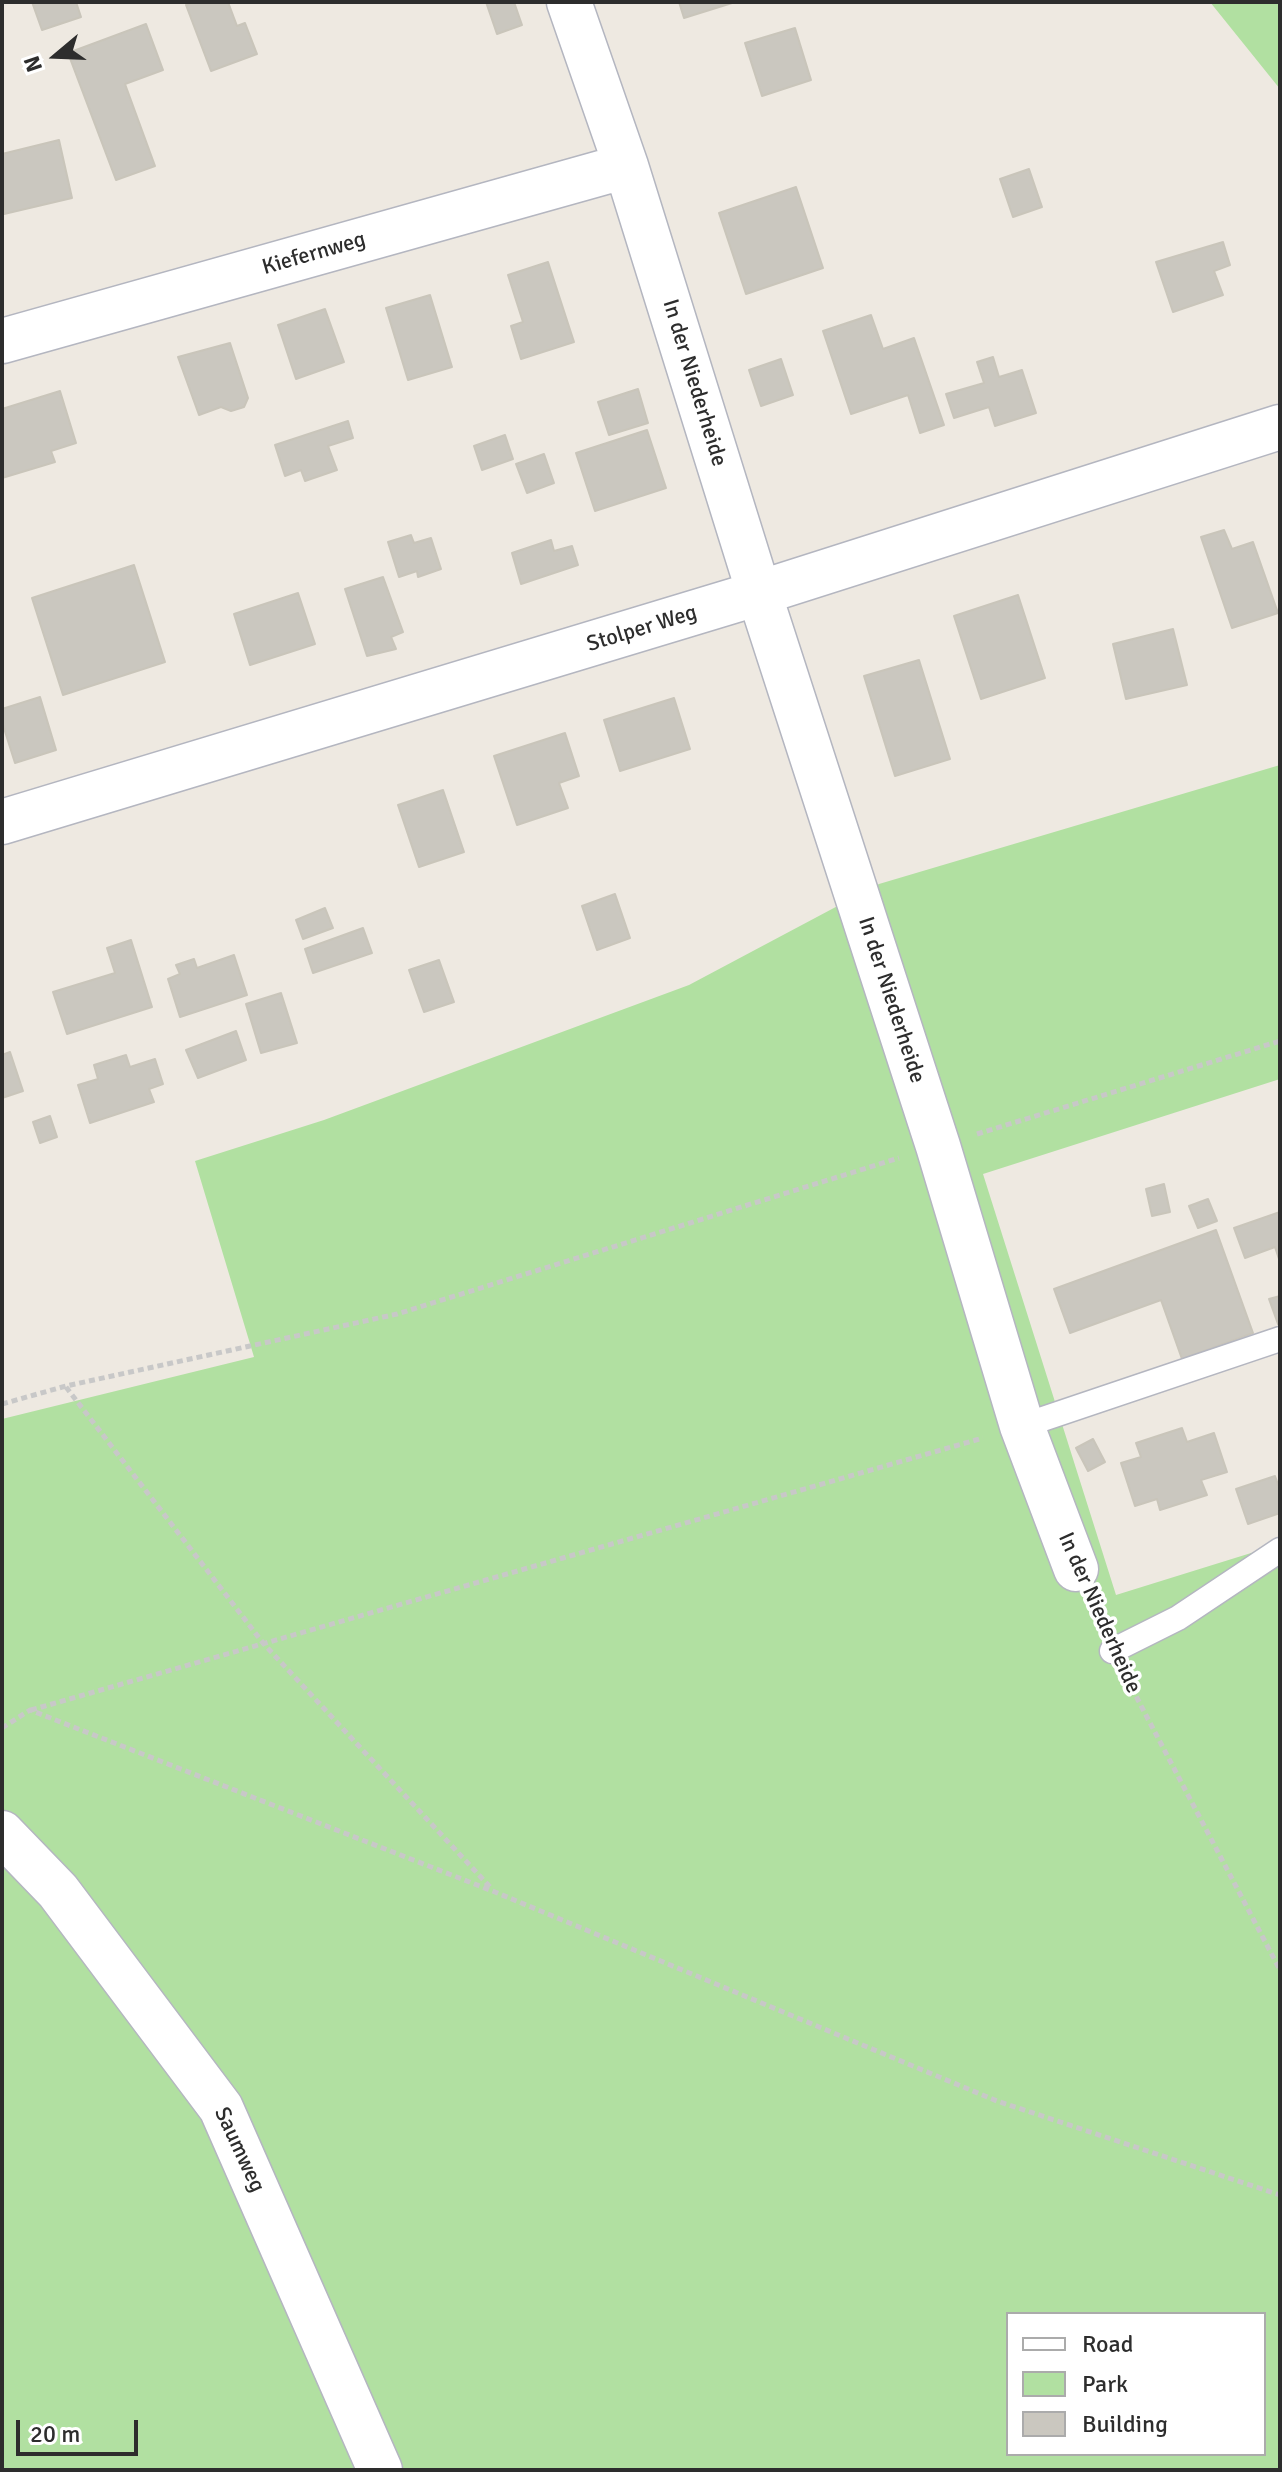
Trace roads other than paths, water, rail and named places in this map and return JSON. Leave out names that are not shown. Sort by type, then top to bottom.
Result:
[{"type":"street","name":"In der Niederheide","points":[[569,2],[626,166],[759,593],[938,1146],[1022,1426],[1076,1569]]},
{"type":"street","name":"Kiefernweg","points":[[2,341],[626,166]]},
{"type":"street","name":"Stolper Weg","points":[[2,822],[759,593],[1280,427]]},
{"type":"street","name":"Saumweg","points":[[2,1833],[58,1891],[221,2108],[380,2470]]},
{"type":"lane","points":[[1022,1426],[1280,1339]]},
{"type":"lane","points":[[1112,1651],[1178,1618],[1280,1550]]}]
